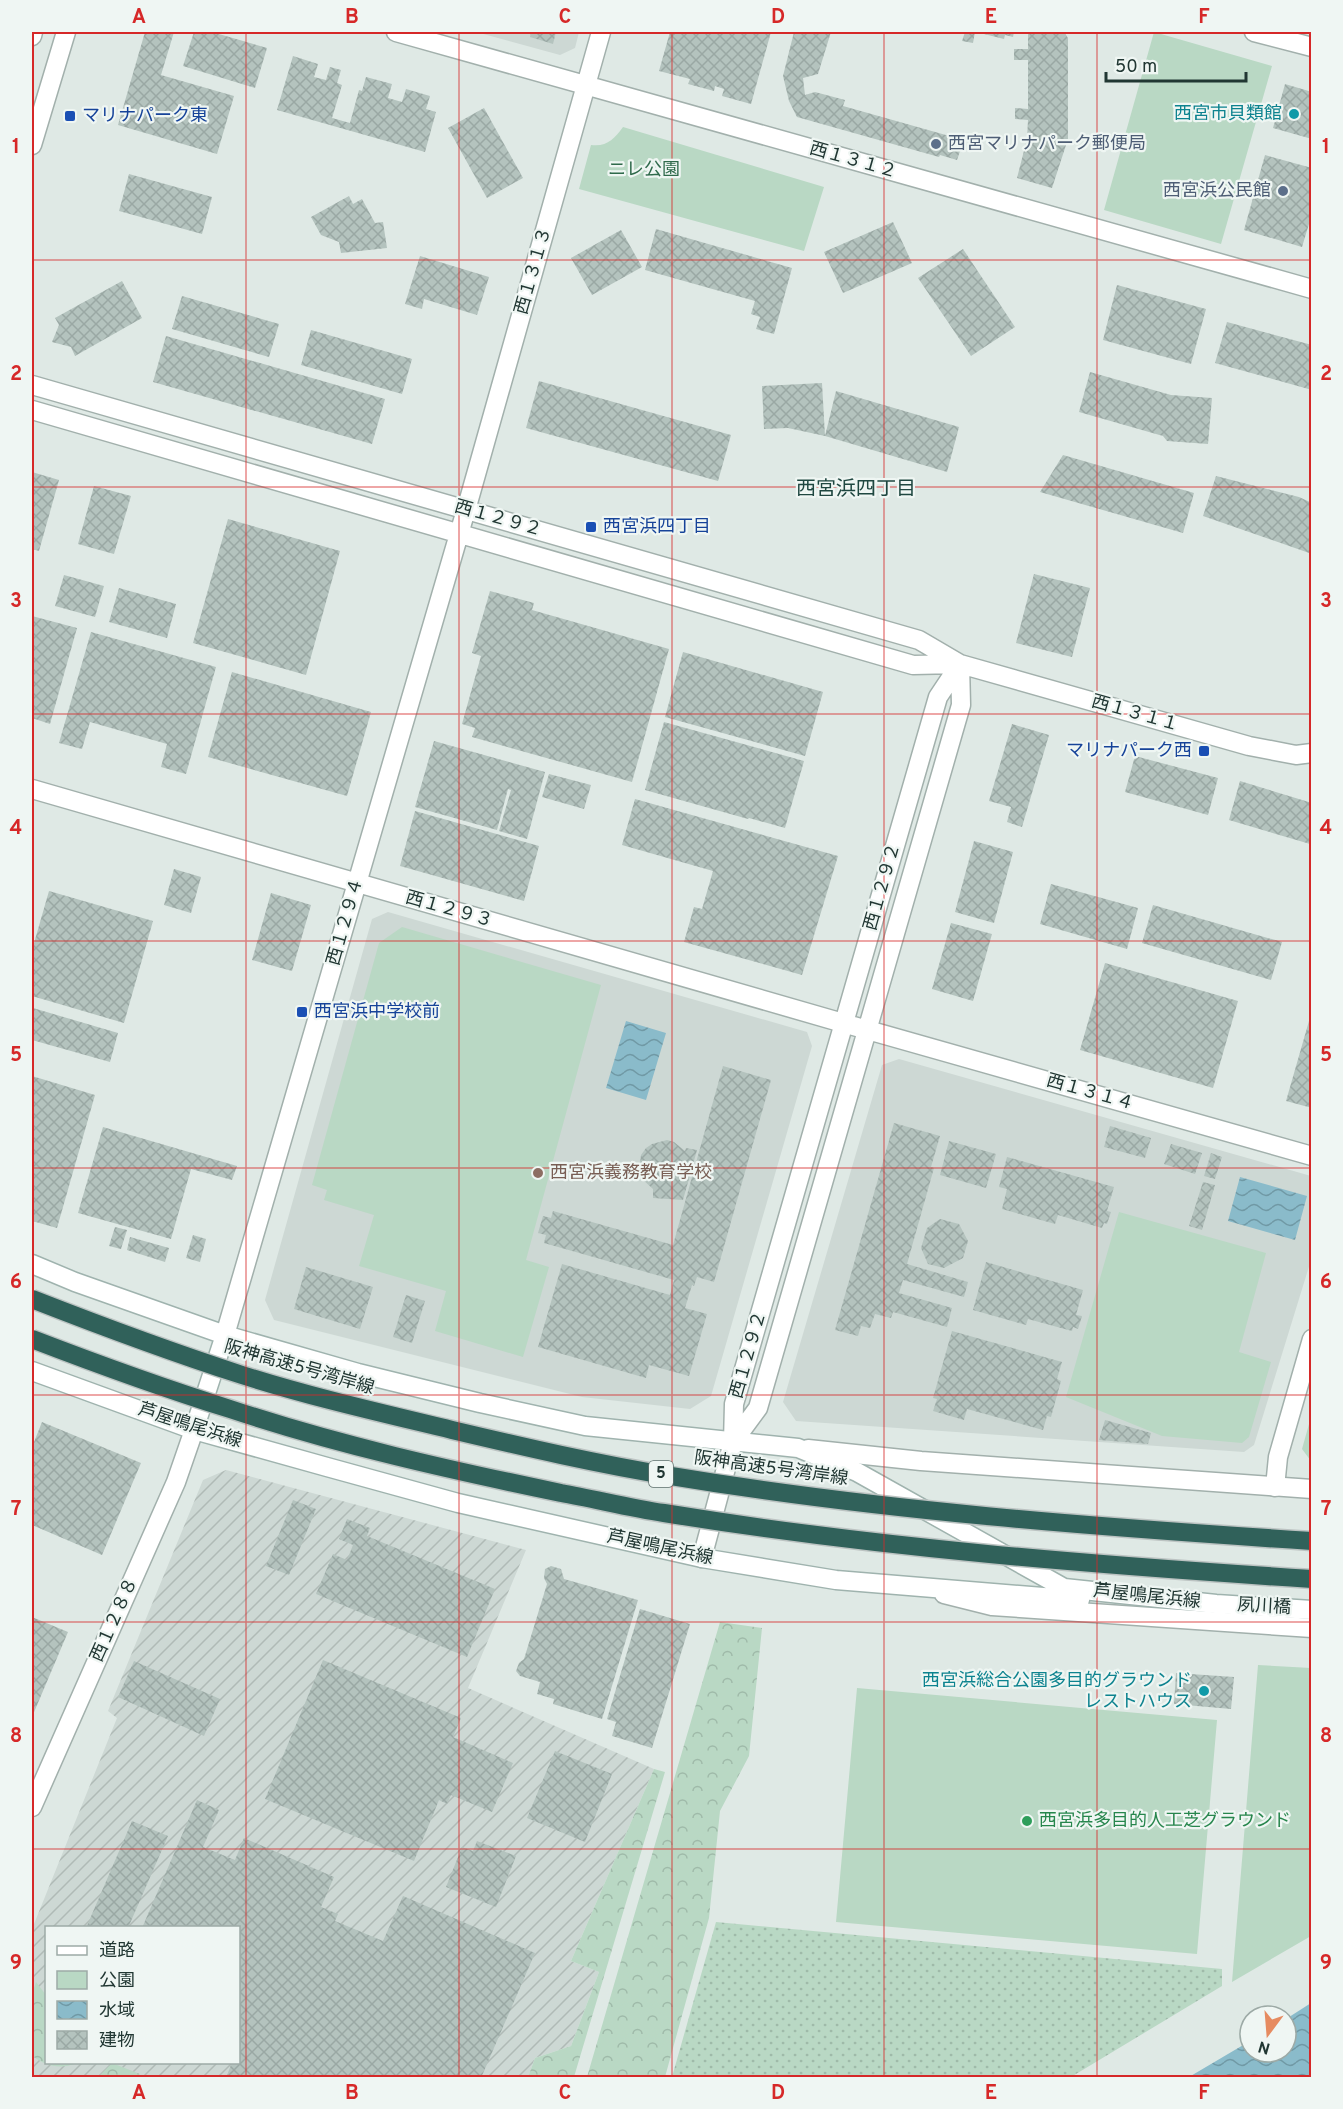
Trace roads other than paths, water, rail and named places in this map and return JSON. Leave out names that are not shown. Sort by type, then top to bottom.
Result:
[{"type":"highway","name":"阪神高速5号湾岸線","points":[[32,1299],[244,1375],[378,1412],[520,1446],[669,1476],[816,1497],[967,1514],[1311,1541]]},
{"type":"highway","name":"5","points":[[32,1339],[105,1367],[232,1410],[362,1448],[515,1483],[662,1513],[812,1534],[969,1552],[1148,1568],[1311,1579]]},
{"type":"street","points":[[32,36],[33,32]]},
{"type":"street","points":[[32,145],[66,32]]},
{"type":"street","name":"西１３１２","points":[[396,32],[1311,289]]},
{"type":"street","name":"西１３１３","points":[[466,510],[602,32]]},
{"type":"street","points":[[1254,32],[1311,47]]},
{"type":"street","name":"西１２９２","points":[[32,385],[919,640],[960,664]]},
{"type":"street","name":"西１２９２","points":[[32,410],[913,665],[960,664]]},
{"type":"street","name":"西１２９４","points":[[194,1430],[225,1335],[466,510]]},
{"type":"street","name":"西１２９２","points":[[733,1442],[734,1404],[938,697],[960,664]]},
{"type":"street","name":"西１２９２","points":[[733,1442],[758,1408],[961,705],[960,664]]},
{"type":"street","name":"西１３１１","points":[[960,664],[1249,746],[1296,755],[1311,753]]},
{"type":"street","name":"西１２９３","points":[[32,789],[868,1030]]},
{"type":"street","name":"西１３１４","points":[[868,1030],[1311,1156]]},
{"type":"street","name":"芦屋鳴尾浜線","points":[[32,1264],[75,1282],[225,1335],[358,1373],[480,1403],[585,1426],[798,1448],[857,1472],[1064,1588],[1216,1604]]},
{"type":"street","points":[[1275,1487],[1278,1457],[1311,1339]]},
{"type":"street","name":"芦屋鳴尾浜線","points":[[32,1371],[194,1430],[458,1503],[702,1558],[837,1580],[921,1588],[1156,1606],[1216,1604]]},
{"type":"street","name":"西１２８８","points":[[32,1808],[176,1482],[194,1430]]},
{"type":"street","points":[[702,1558],[733,1442]]},
{"type":"street","points":[[798,1448],[921,1461],[1311,1489]]},
{"type":"street","points":[[921,1588],[992,1606],[1311,1628]]},
{"type":"street","name":"夙川橋","points":[[1216,1604],[1311,1610]]},
{"type":"water","points":[[626,1021],[666,1033],[646,1100],[606,1088]]},
{"type":"water","points":[[1240,1177],[1307,1196],[1295,1240],[1228,1221]]},
{"type":"water","points":[[1311,2003],[1311,2077],[1189,2077],[1238,2048],[1238,2064],[1298,2064],[1298,2011]]},
{"type":"place","name":"西宮市貝類館","points":[[1294,114]]},
{"type":"place","name":"マリナパーク東","points":[[70,116]]},
{"type":"place","name":"西宮マリナパーク郵便局","points":[[936,144]]},
{"type":"place","name":"西宮浜公民館","points":[[1283,191]]},
{"type":"place","name":"西宮浜四丁目","points":[[591,527]]},
{"type":"place","name":"マリナパーク西","points":[[1204,751]]},
{"type":"place","name":"西宮浜中学校前","points":[[302,1012]]},
{"type":"place","name":"西宮浜義務教育学校","points":[[538,1173]]},
{"type":"place","name":"西宮浜総合公園多目的グラウンド レストハウス","points":[[1204,1691]]},
{"type":"place","name":"西宮浜多目的人工芝グラウンド","points":[[1027,1821]]},
{"type":"district","name":"西宮浜四丁目","points":[[856,490]]},
{"type":"park label","name":"ニレ公園","points":[[644,170]]}]
